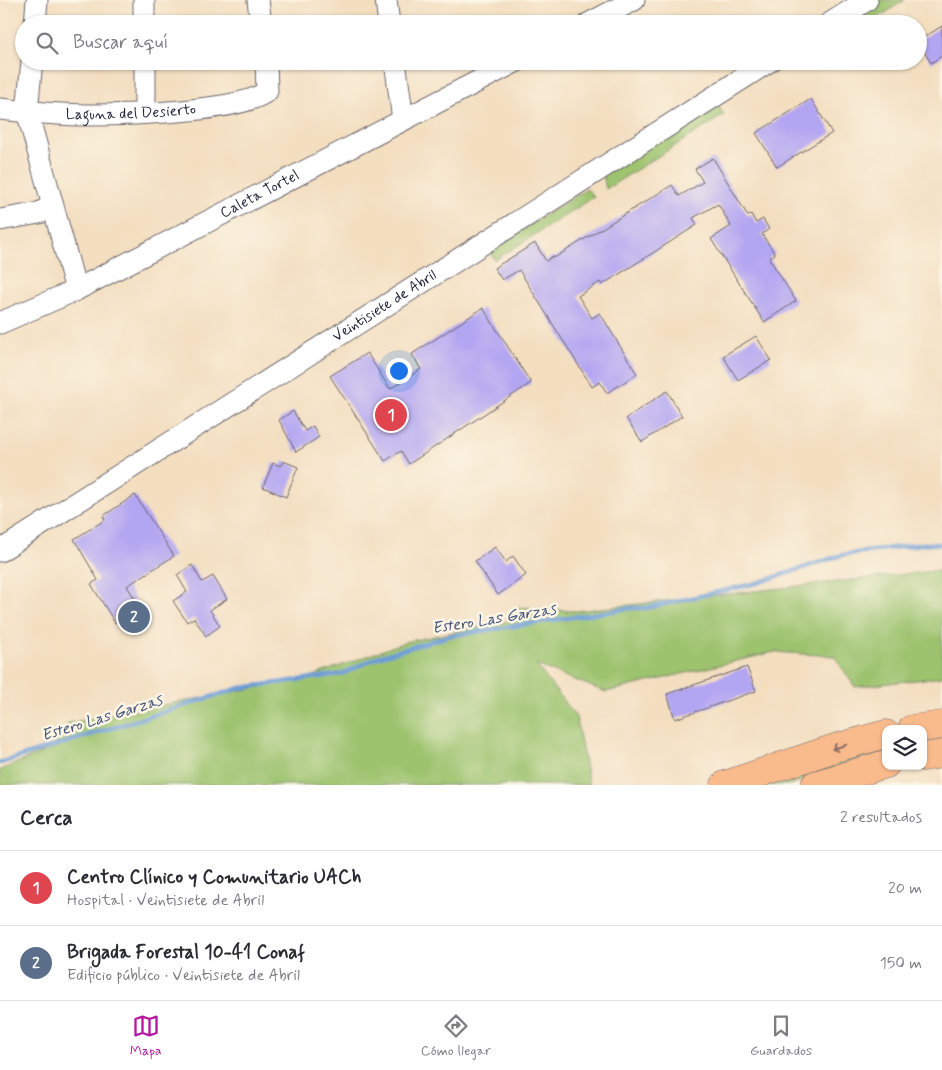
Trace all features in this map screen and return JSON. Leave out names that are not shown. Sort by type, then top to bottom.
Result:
[{"type":"main road","points":[[927,727],[942,725]]},
{"type":"main road","points":[[724,785],[835,748],[882,735]]},
{"type":"main road","points":[[927,756],[942,754]]},
{"type":"main road","points":[[815,785],[882,765]]},
{"type":"street","points":[[36,15],[38,0]]},
{"type":"street","points":[[144,0],[144,15]]},
{"type":"street","points":[[258,0],[260,15]]},
{"type":"street","points":[[386,0],[388,15]]},
{"type":"street","points":[[599,15],[610,6],[634,0]]},
{"type":"street","points":[[843,15],[867,0]]},
{"type":"street","points":[[31,70],[27,112],[76,290]]},
{"type":"street","points":[[145,70],[145,113]]},
{"type":"street","name":"Laguna del Desierto","points":[[0,109],[86,115],[145,113],[223,105],[260,96],[267,91],[269,86],[267,70]]},
{"type":"street","points":[[396,70],[403,120]]},
{"type":"street","name":"Caleta Tortel","points":[[0,323],[76,290],[500,70]]},
{"type":"street","name":"Veintisiete de Abril","points":[[0,550],[756,70]]},
{"type":"street","points":[[0,220],[39,212],[52,206]]},
{"type":"green space","points":[[877,0],[905,0],[882,15],[854,15]]},
{"type":"green space","points":[[716,102],[724,115],[606,189],[603,174]]},
{"type":"green space","points":[[587,189],[594,197],[495,260],[489,251]]},
{"type":"green space","points":[[942,570],[942,677],[855,687],[834,656],[774,652],[606,692],[536,665],[576,717],[589,785],[0,785],[0,770],[53,748],[68,723],[307,678],[405,642],[519,619],[515,607],[576,611]]},
{"type":"green space","points":[[882,744],[882,757],[789,785],[751,785]]},
{"type":"building","points":[[942,26],[942,56],[931,63],[927,56],[927,35]]},
{"type":"building","points":[[811,99],[832,133],[777,167],[756,133]]},
{"type":"building","points":[[713,158],[748,216],[751,214],[756,223],[763,219],[769,229],[762,234],[775,254],[769,258],[796,301],[764,322],[711,239],[731,226],[718,204],[693,218],[697,225],[602,285],[600,282],[578,296],[592,318],[600,313],[637,374],[607,393],[600,382],[592,387],[519,270],[502,280],[494,268],[535,243],[546,261],[553,256],[554,258],[672,185],[679,196],[703,182],[695,169]]},
{"type":"building","points":[[483,308],[531,383],[409,464],[401,451],[385,461],[330,376],[367,353],[390,389],[421,369],[412,354]]},
{"type":"building","points":[[756,336],[771,360],[738,380],[723,356]]},
{"type":"building","points":[[667,391],[682,416],[642,442],[626,418]]},
{"type":"building","points":[[293,411],[305,431],[313,426],[319,437],[296,452],[279,420]]},
{"type":"building","points":[[283,461],[298,467],[286,497],[263,487],[273,463],[281,466]]},
{"type":"building","points":[[135,495],[174,556],[127,586],[140,607],[115,623],[91,584],[98,580],[74,539],[105,520],[103,516]]},
{"type":"building","points":[[495,547],[506,562],[513,556],[526,575],[498,595],[475,561]]},
{"type":"building","points":[[192,565],[202,582],[213,576],[227,599],[210,610],[220,626],[206,636],[194,618],[187,622],[173,601],[187,592],[177,575]]},
{"type":"building","points":[[747,667],[756,691],[675,719],[667,694]]},
{"type":"waterway","name":"Estero Las Garzas","points":[[0,763],[240,688],[342,674],[378,657],[449,636],[632,608],[647,608],[757,583],[842,555],[922,544],[942,544]]},
{"type":"place","name":"Centro Clínico y Comunitario UACh","points":[[391,415]]},
{"type":"place","name":"Brigada Forestal 10-41 Conaf","points":[[134,617]]}]
